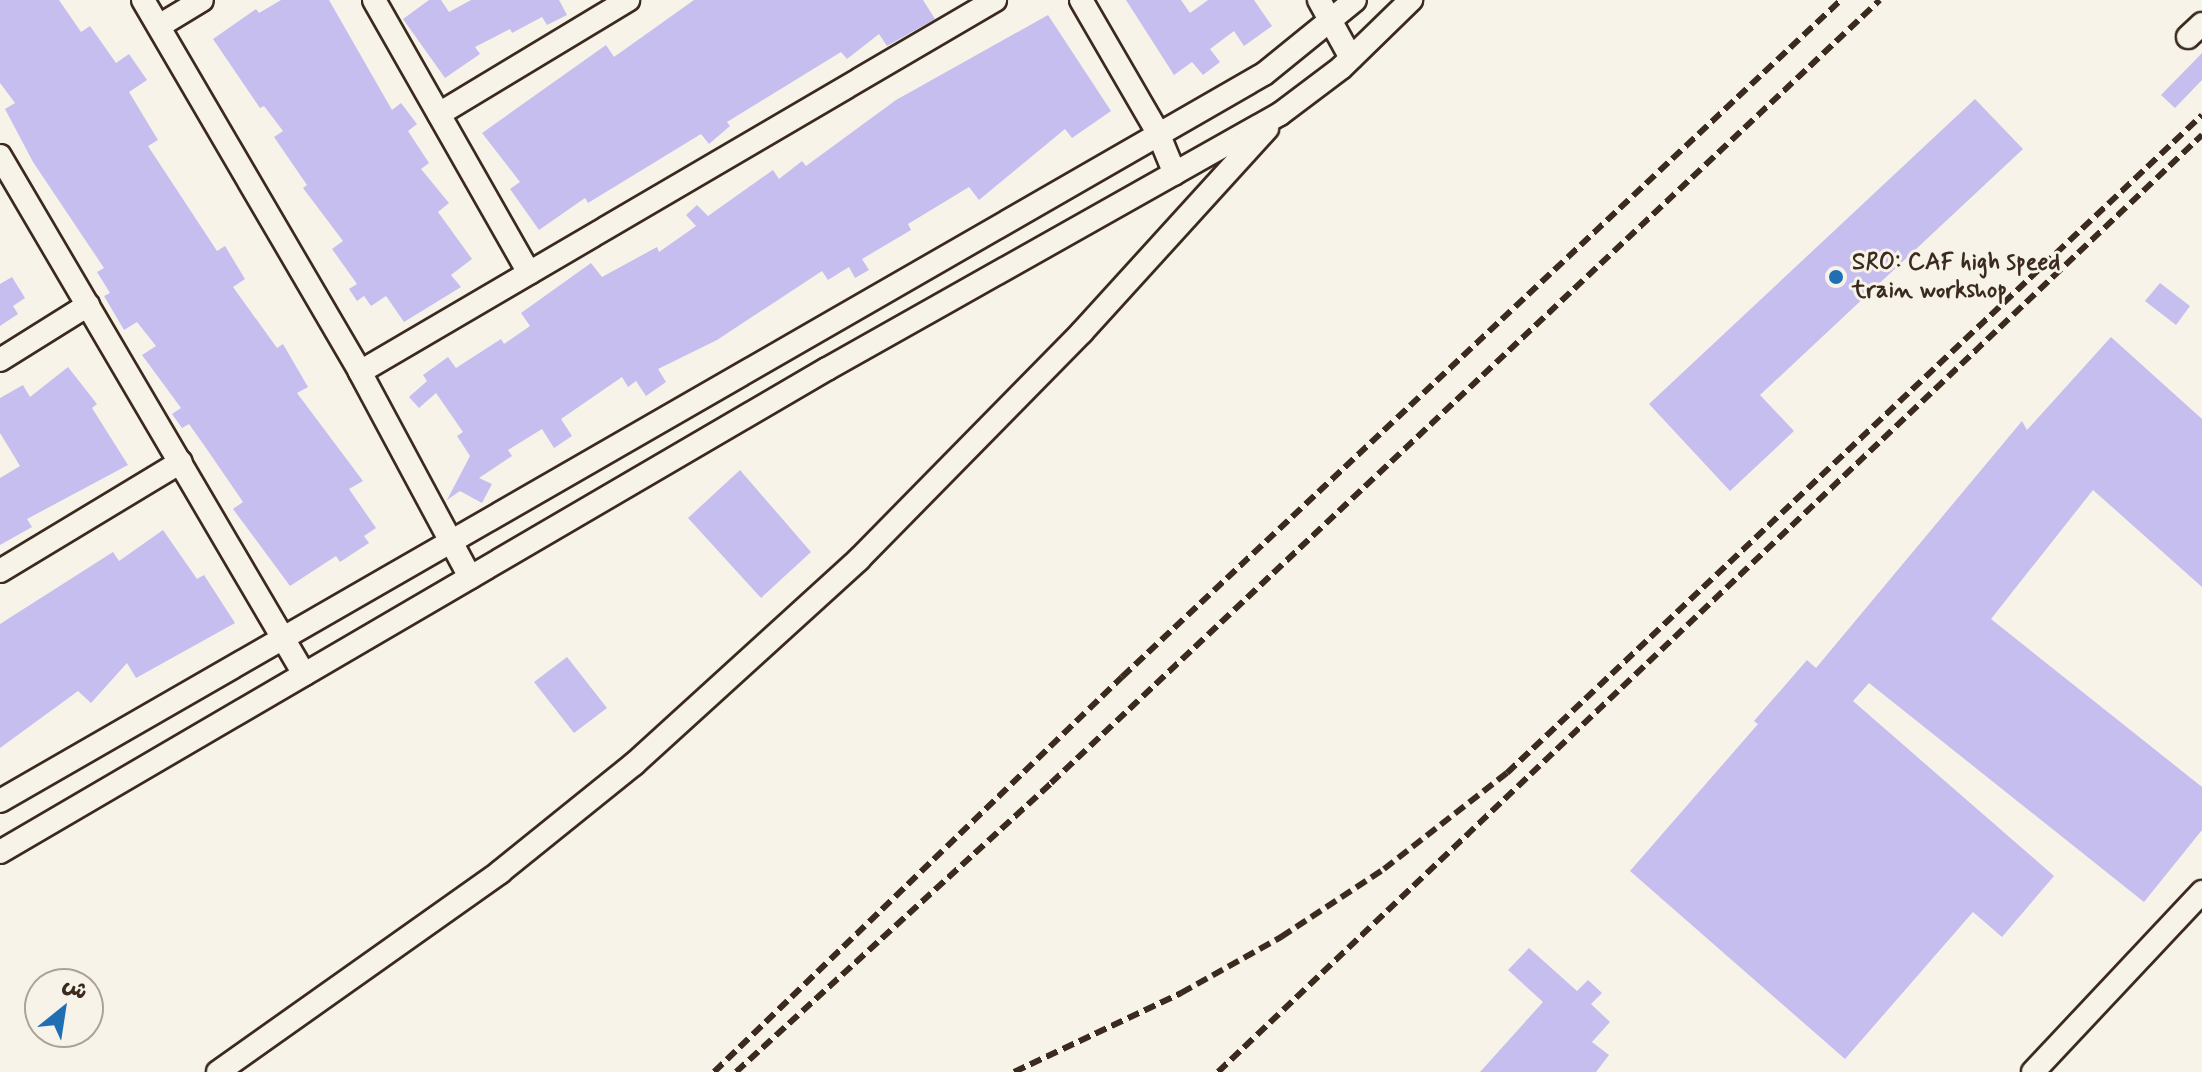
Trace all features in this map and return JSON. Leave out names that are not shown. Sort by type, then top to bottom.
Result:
[{"type":"street","points":[[143,0],[360,372],[470,577]]},
{"type":"street","points":[[159,26],[202,0]]},
{"type":"street","points":[[374,0],[529,273]]},
{"type":"street","points":[[439,114],[628,0]]},
{"type":"street","points":[[360,372],[995,0]]},
{"type":"street","points":[[1081,0],[1158,133],[1175,174]]},
{"type":"street","points":[[1319,0],[1351,58]]},
{"type":"street","points":[[0,801],[1264,74],[1355,0]]},
{"type":"street","points":[[0,852],[470,577],[1280,114],[1351,58],[1411,0]]},
{"type":"street","points":[[218,1072],[500,872],[634,764],[859,559],[1082,332],[1280,114]]},
{"type":"street","points":[[0,156],[304,674]]},
{"type":"street","points":[[0,360],[88,305]]},
{"type":"street","points":[[0,571],[181,462]]},
{"type":"street","points":[[2033,1072],[2202,892]]},
{"type":"building","points":[[0,0],[59,0],[81,32],[90,26],[116,63],[129,54],[147,80],[129,92],[158,140],[148,146],[217,251],[225,246],[245,279],[233,287],[277,348],[283,344],[308,387],[297,393],[363,481],[349,489],[376,528],[364,536],[369,543],[340,562],[336,556],[290,586],[233,509],[243,502],[206,448],[189,424],[182,428],[172,414],[181,408],[142,355],[156,346],[137,322],[124,330],[104,296],[110,293],[97,272],[104,268],[33,162],[5,109],[15,103],[0,83]]},
{"type":"building","points":[[281,0],[329,0],[392,110],[401,103],[417,124],[408,131],[429,163],[421,169],[449,203],[438,212],[472,259],[451,275],[461,287],[404,322],[386,296],[371,306],[364,296],[357,301],[349,289],[357,284],[332,249],[343,241],[303,188],[307,185],[274,137],[283,131],[264,106],[260,108],[213,39],[256,9],[259,13]]},
{"type":"building","points":[[429,0],[441,0],[449,12],[471,0],[559,0],[567,15],[547,25],[542,17],[475,47],[480,54],[445,78],[403,19]]},
{"type":"building","points":[[694,0],[923,0],[935,19],[887,46],[879,34],[847,59],[841,52],[727,122],[730,126],[709,144],[701,134],[588,203],[585,198],[539,230],[510,189],[520,182],[482,133],[606,45],[614,57]]},
{"type":"building","points":[[1126,0],[1181,0],[1190,13],[1208,0],[1254,0],[1272,26],[1244,46],[1234,31],[1210,49],[1220,62],[1203,75],[1192,62],[1174,75]]},
{"type":"building","points":[[1048,15],[1111,111],[1072,138],[1065,129],[979,200],[969,187],[908,224],[911,230],[862,259],[869,270],[855,278],[849,267],[828,280],[822,271],[717,340],[658,369],[666,382],[646,396],[636,381],[628,387],[622,377],[561,419],[572,436],[554,448],[542,429],[508,450],[512,456],[479,478],[492,484],[482,503],[460,491],[447,500],[470,456],[457,436],[463,432],[436,393],[419,408],[409,397],[427,381],[423,375],[448,357],[456,368],[501,339],[504,344],[530,326],[521,313],[591,263],[602,277],[657,247],[659,252],[696,226],[686,215],[697,205],[708,216],[773,170],[779,179],[802,161],[806,166],[896,100]]},
{"type":"building","points":[[2202,53],[2202,80],[2175,108],[2161,95]]},
{"type":"building","name":"SRO: CAF high speed train workshop","points":[[1975,99],[2023,149],[1760,395],[1794,431],[1730,491],[1649,404]]},
{"type":"building","points":[[12,277],[25,298],[13,306],[18,314],[0,326],[0,284]]},
{"type":"building","points":[[2160,283],[2190,306],[2176,325],[2145,301]]},
{"type":"building","points":[[2111,337],[2202,419],[2202,587],[2093,490],[1991,619],[2202,787],[2202,830],[2144,902],[1869,683],[1853,701],[2054,876],[2002,937],[1973,912],[1845,1059],[1630,871],[1758,724],[1754,721],[1807,660],[1816,668],[2022,421],[2027,430]]},
{"type":"building","points":[[68,367],[97,404],[92,408],[128,465],[27,519],[32,527],[0,545],[0,478],[20,466],[0,433],[0,398],[23,385],[30,397]]},
{"type":"building","points":[[740,470],[811,552],[761,598],[688,518]]},
{"type":"building","points":[[163,530],[197,579],[204,575],[235,623],[136,678],[127,663],[91,703],[78,691],[0,748],[0,624],[113,552],[119,561]]},
{"type":"building","points":[[567,657],[607,708],[574,733],[534,682]]},
{"type":"building","points":[[1529,948],[1577,991],[1588,980],[1602,993],[1591,1004],[1610,1022],[1592,1042],[1609,1055],[1596,1072],[1480,1072],[1543,1002],[1508,970]]},
{"type":"railway","points":[[714,1072],[1122,677],[1841,0]]},
{"type":"railway","points":[[736,1072],[1051,783],[1880,0]]},
{"type":"railway","points":[[1014,1072],[1181,993],[1281,937],[1384,869],[1507,773],[2202,115]]},
{"type":"railway","points":[[1218,1072],[2202,135]]},
{"type":"place","name":"SRO: CAF high speed train workshop","points":[[1836,277]]}]
